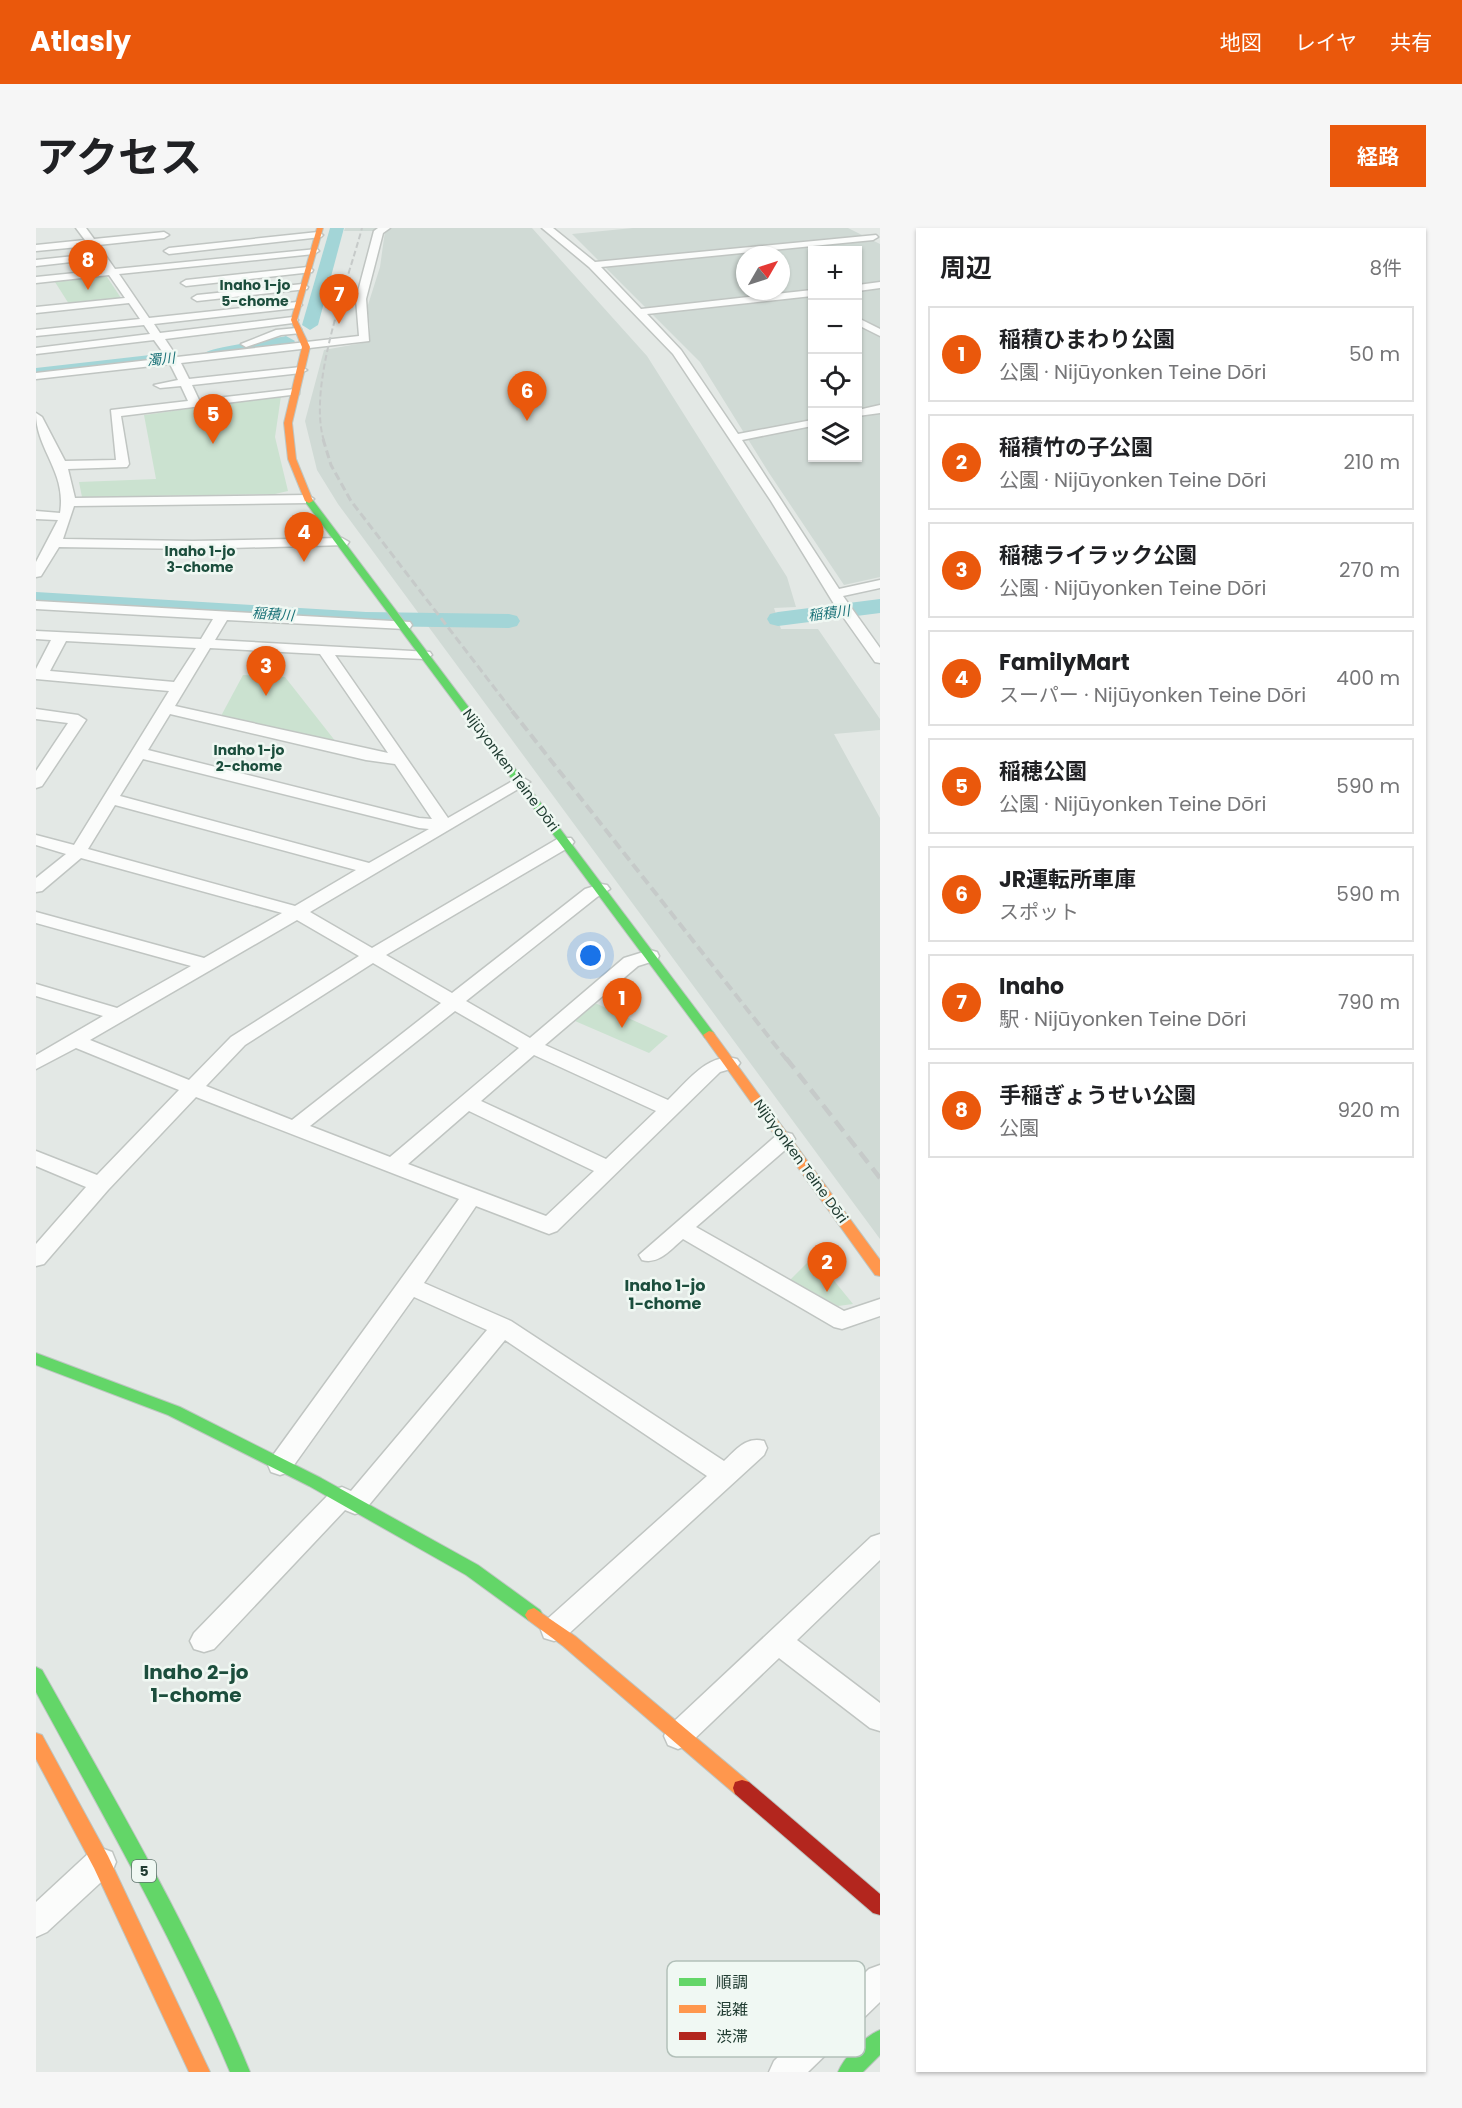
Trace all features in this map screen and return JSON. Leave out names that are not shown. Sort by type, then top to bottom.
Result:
[{"type":"main road","points":[[306,347],[295,325],[297,305],[319,232]]},
{"type":"main road","name":"Nijūyonken Teine Dōri","points":[[306,347],[288,423],[292,459],[308,499],[522,782],[730,1063],[880,1271]]},
{"type":"main road","points":[[36,1359],[174,1411],[280,1464],[472,1570],[554,1630],[880,1906]]},
{"type":"main road","name":"5","points":[[36,1675],[152,1886],[232,2049],[240,2072]]},
{"type":"main road","name":"5","points":[[36,1741],[101,1862],[200,2072]]},
{"type":"main road","points":[[865,2055],[880,2040]]},
{"type":"main road","points":[[848,2072],[863,2057]]},
{"type":"street","points":[[78,229],[95,228]]},
{"type":"street","points":[[36,368],[306,347],[365,339],[361,299],[379,231],[385,228]]},
{"type":"street","points":[[547,228],[592,265],[677,351],[736,438],[838,599],[877,650]]},
{"type":"street","points":[[856,228],[876,238]]},
{"type":"street","points":[[78,229],[92,242],[111,273],[172,358],[195,404]]},
{"type":"street","points":[[169,252],[319,232]]},
{"type":"street","points":[[36,248],[166,234],[172,267],[209,314]]},
{"type":"street","points":[[592,265],[876,238]]},
{"type":"street","points":[[36,310],[52,291],[111,273],[314,252]]},
{"type":"street","points":[[36,263],[100,256]]},
{"type":"street","points":[[186,283],[308,270]]},
{"type":"street","points":[[862,287],[880,285]]},
{"type":"street","points":[[197,298],[303,287]]},
{"type":"street","points":[[52,291],[132,300]]},
{"type":"street","points":[[639,312],[808,294]]},
{"type":"street","points":[[36,333],[297,305]]},
{"type":"street","points":[[862,323],[880,333]]},
{"type":"street","points":[[36,351],[157,336],[295,325]]},
{"type":"street","points":[[36,376],[172,358],[254,343],[295,325]]},
{"type":"street","points":[[160,385],[301,370]]},
{"type":"street","points":[[61,465],[123,464],[115,413],[295,392]]},
{"type":"street","points":[[862,412],[880,409]]},
{"type":"street","points":[[36,417],[61,465],[70,502],[65,526],[36,573]]},
{"type":"street","points":[[736,438],[808,424]]},
{"type":"street","points":[[70,502],[308,499]]},
{"type":"street","points":[[36,515],[66,517]]},
{"type":"street","points":[[36,545],[342,542]]},
{"type":"street","points":[[838,599],[880,584]]},
{"type":"street","points":[[36,605],[403,624]]},
{"type":"street","points":[[36,887],[78,852],[223,615]]},
{"type":"street","points":[[36,635],[425,655]]},
{"type":"street","points":[[61,636],[40,675],[179,687]]},
{"type":"street","points":[[325,651],[445,825]]},
{"type":"street","points":[[166,708],[366,755],[400,760]]},
{"type":"street","points":[[36,714],[78,720],[43,760],[36,783]]},
{"type":"street","points":[[139,753],[419,823],[445,825]]},
{"type":"street","points":[[36,1063],[522,782]]},
{"type":"street","points":[[111,799],[370,869]]},
{"type":"street","points":[[36,840],[297,912],[531,1047],[670,1109]]},
{"type":"street","points":[[36,1258],[100,1185],[238,1041],[373,955],[565,842]]},
{"type":"street","points":[[296,1127],[591,893],[601,889]]},
{"type":"street","points":[[36,917],[206,964]]},
{"type":"street","points":[[393,1165],[631,962],[650,956]]},
{"type":"street","points":[[36,990],[120,1015]]},
{"type":"street","points":[[75,1041],[191,1089],[296,1127],[549,1226],[713,1068],[730,1063]]},
{"type":"street","points":[[467,1102],[609,1169]]},
{"type":"street","points":[[650,1255],[785,1139]]},
{"type":"street","points":[[36,1158],[100,1185]]},
{"type":"street","points":[[280,1464],[410,1286],[472,1196]]},
{"type":"street","points":[[681,1228],[842,1321],[880,1307]]},
{"type":"street","points":[[410,1286],[503,1327],[725,1475]]},
{"type":"street","points":[[204,1641],[348,1501],[503,1327]]},
{"type":"street","points":[[554,1630],[755,1448]]},
{"type":"street","points":[[678,1736],[880,1544]]},
{"type":"street","points":[[777,1641],[880,1719]]},
{"type":"street","points":[[36,1922],[101,1862]]},
{"type":"street","points":[[865,1995],[880,1980]]},
{"type":"street","points":[[786,2072],[801,2057]]},
{"type":"shaded area","points":[[345,228],[532,228],[647,356],[787,577],[796,607],[774,608],[781,629],[818,629],[880,719],[880,730],[834,734],[880,818],[880,1239],[338,504],[317,470],[305,421],[324,350],[368,342],[370,327],[367,308],[380,267],[385,231],[344,231]]},
{"type":"shaded area","points":[[633,228],[848,228],[880,244],[880,577],[844,585],[769,473],[700,362],[572,234]]},
{"type":"green space","points":[[107,277],[121,298],[69,304],[55,282]]},
{"type":"green space","points":[[281,396],[275,437],[288,491],[275,494],[82,497],[79,482],[156,479],[144,415]]},
{"type":"green space","points":[[243,675],[285,677],[336,742],[221,716]]},
{"type":"green space","points":[[595,1003],[668,1036],[649,1053],[575,1021]]},
{"type":"green space","points":[[810,1260],[823,1267],[853,1304],[838,1306],[790,1280]]},
{"type":"waterway","name":"濁川","points":[[310,325],[337,228]]},
{"type":"waterway","name":"濁川","points":[[214,353],[247,350],[286,341]]},
{"type":"waterway","name":"濁川","points":[[36,373],[159,359]]},
{"type":"waterway","name":"稲積川","points":[[36,599],[366,619],[509,621]]},
{"type":"waterway","name":"稲積川","points":[[778,619],[880,606]]},
{"type":"railway","points":[[324,441],[320,418],[325,364],[331,335],[362,228]]},
{"type":"railway","points":[[323,439],[331,465],[351,501],[513,712]]},
{"type":"railway","points":[[512,711],[787,1060]]},
{"type":"railway","points":[[786,1058],[880,1178]]},
{"type":"traffic: fast","points":[[309,501],[709,1035]]},
{"type":"traffic: fast","points":[[36,1359],[174,1411],[315,1482],[472,1570],[534,1615]]},
{"type":"traffic: fast","points":[[36,1675],[153,1888],[216,2015],[240,2072]]},
{"type":"traffic: fast","points":[[865,2055],[880,2040]]},
{"type":"traffic: fast","points":[[848,2072],[863,2057]]},
{"type":"traffic: slow","points":[[309,501],[292,459],[288,423],[306,347],[294,320],[320,228]]},
{"type":"traffic: slow","points":[[709,1035],[880,1271]]},
{"type":"traffic: slow","points":[[534,1615],[569,1641],[742,1788]]},
{"type":"traffic: slow","points":[[36,1741],[101,1862],[200,2072]]},
{"type":"traffic: jam","points":[[742,1788],[880,1906]]},
{"type":"place","name":"手稲ぎょうせい公園","points":[[88,290]]},
{"type":"place","name":"Inaho","points":[[339,324]]},
{"type":"place","name":"JR運転所車庫","points":[[527,421]]},
{"type":"place","name":"稲穂公園","points":[[213,444]]},
{"type":"place","name":"FamilyMart","points":[[304,562]]},
{"type":"place","name":"稲穂ライラック公園","points":[[266,696]]},
{"type":"place","name":"稲積ひまわり公園","points":[[622,1028]]},
{"type":"place","name":"稲積竹の子公園","points":[[827,1292]]},
{"type":"district","name":"Inaho 1-jo 5-chome","points":[[255,294]]},
{"type":"district","name":"Inaho 1-jo 3-chome","points":[[200,560]]},
{"type":"district","name":"Inaho 1-jo 2-chome","points":[[249,758]]},
{"type":"district","name":"Inaho 1-jo 1-chome","points":[[665,1294]]},
{"type":"district","name":"Inaho 2-jo 1-chome","points":[[196,1684]]}]
